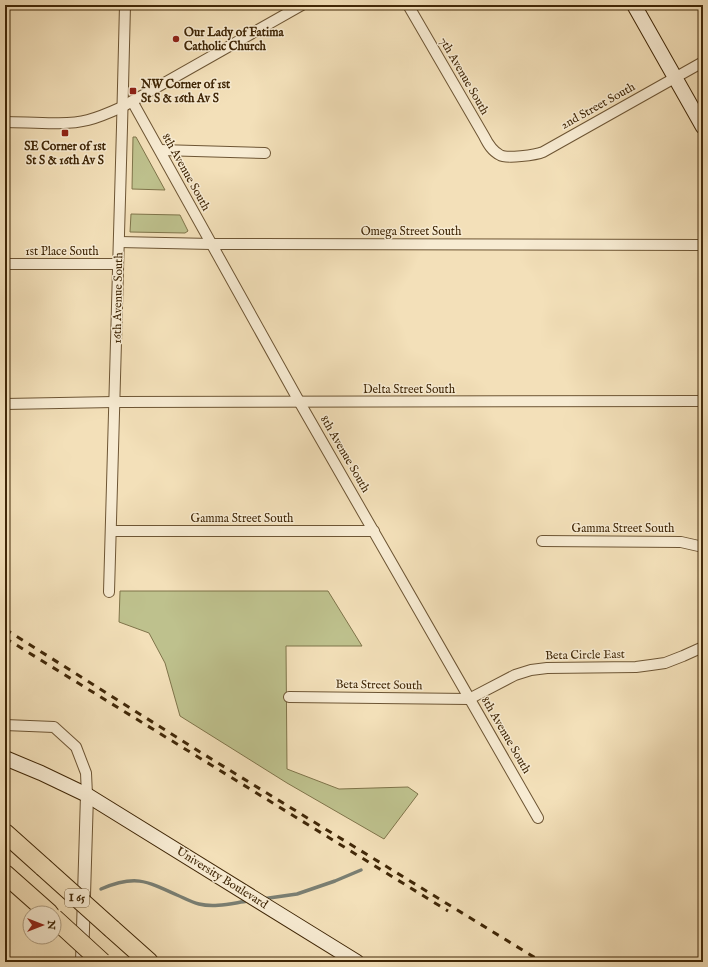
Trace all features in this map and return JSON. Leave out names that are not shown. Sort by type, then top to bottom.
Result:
[{"type":"highway","name":"I 65","points":[[5,833],[149,962]]},
{"type":"highway","points":[[5,874],[40,905]]},
{"type":"highway","name":"I 65","points":[[62,925],[102,962]]},
{"type":"main road","points":[[634,5],[703,127]]},
{"type":"main road","name":"University Boulevard","points":[[5,758],[87,795],[357,962]]},
{"type":"street","name":"16th Avenue South","points":[[109,592],[125,5]]},
{"type":"street","points":[[5,122],[80,121],[100,117],[122,107],[302,5]]},
{"type":"street","name":"7th Avenue South","points":[[408,5],[492,150],[502,156]]},
{"type":"street","name":"2nd Street South","points":[[502,156],[536,155],[543,152],[703,62]]},
{"type":"street","name":"8th Avenue South","points":[[132,101],[300,403],[538,818]]},
{"type":"street","points":[[160,150],[265,153]]},
{"type":"street","name":"Omega Street South","points":[[119,242],[211,244],[703,245]]},
{"type":"street","name":"1st Place South","points":[[5,264],[118,264]]},
{"type":"street","points":[[5,404],[114,402]]},
{"type":"street","name":"Delta Street South","points":[[114,402],[703,402]]},
{"type":"street","name":"Gamma Street South","points":[[111,530],[374,530]]},
{"type":"street","name":"Gamma Street South","points":[[542,541],[666,541],[681,542],[703,547]]},
{"type":"street","name":"Beta Circle East","points":[[469,698],[515,675],[531,670],[547,668],[636,667],[651,665],[665,663],[703,647]]},
{"type":"street","name":"Beta Street South","points":[[289,697],[469,698]]},
{"type":"street","points":[[5,725],[54,727],[76,748],[86,773],[87,795],[82,962]]},
{"type":"green space","points":[[133,137],[136,137],[165,190],[132,189]]},
{"type":"green space","points":[[131,214],[180,215],[188,231],[185,233],[130,232]]},
{"type":"green space","points":[[120,591],[328,591],[362,646],[286,646],[287,769],[339,789],[408,787],[418,794],[384,839],[287,783],[180,716],[165,663],[149,633],[119,622]]},
{"type":"waterway","points":[[262,899],[297,894],[361,870]]},
{"type":"waterway","points":[[101,889],[122,882],[139,881],[156,886],[199,904],[218,905],[248,901]]},
{"type":"railway","points":[[5,629],[200,752],[542,962]]},
{"type":"railway","points":[[5,638],[448,911]]},
{"type":"place","name":"Our Lady of Fatima Catholic Church","points":[[176,39]]},
{"type":"place","name":"NW Corner of 1st St S & 16th Av S","points":[[133,91]]},
{"type":"place","name":"SE Corner of 1st St S & 16th Av S","points":[[65,133]]}]
